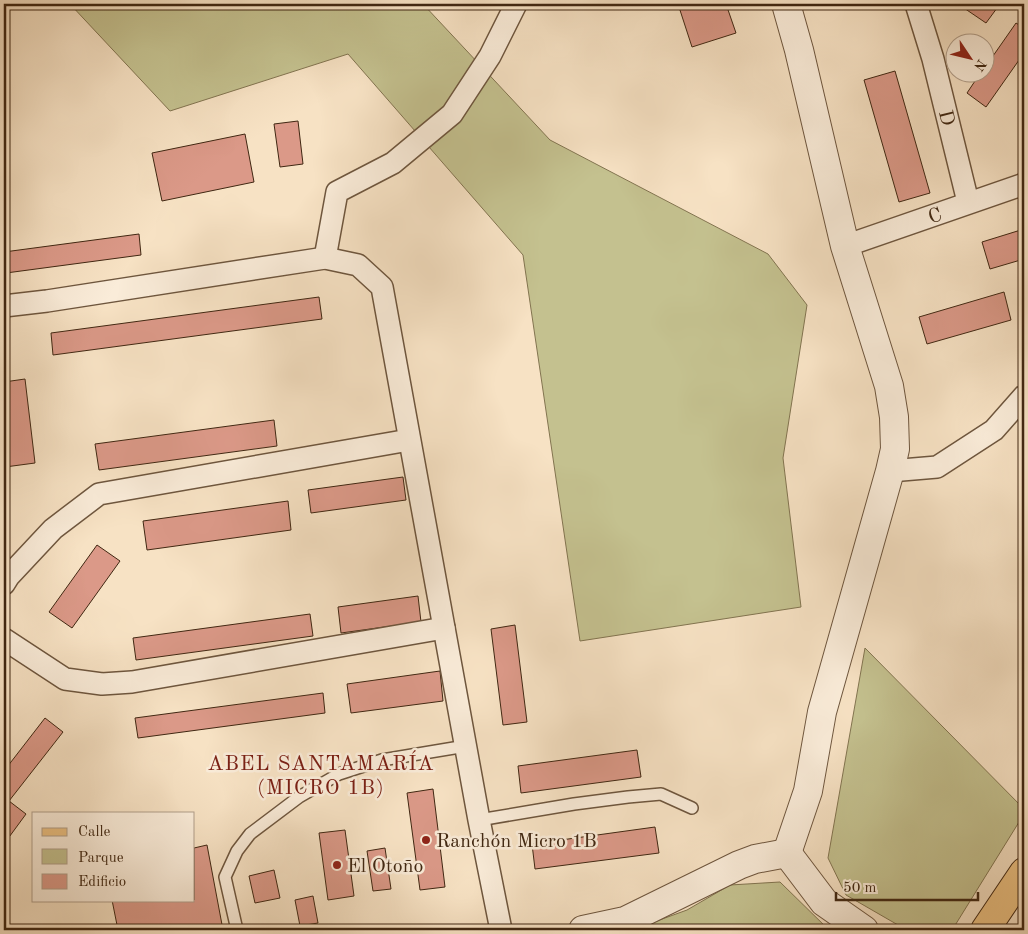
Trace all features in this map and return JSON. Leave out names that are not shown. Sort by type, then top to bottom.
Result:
[{"type":"main road","points":[[986,930],[1024,872]]},
{"type":"street","points":[[325,258],[337,192],[393,164],[452,114],[490,56],[516,4]]},
{"type":"street","points":[[786,4],[799,50],[845,246],[889,386],[894,417],[895,449],[822,712],[808,791],[787,853]]},
{"type":"street","name":"D","points":[[916,4],[933,59],[968,202]]},
{"type":"street","name":"C","points":[[845,246],[1024,184]]},
{"type":"street","points":[[4,306],[325,258],[358,265],[382,287],[479,820],[501,930]]},
{"type":"street","points":[[890,471],[937,467],[994,430],[1024,396]]},
{"type":"street","points":[[4,584],[9,576],[54,529],[99,494],[409,440]]},
{"type":"street","points":[[4,639],[65,679],[102,684],[132,682],[444,628]]},
{"type":"street","points":[[583,930],[625,921],[739,865],[755,859],[787,853]]},
{"type":"street","points":[[787,853],[824,902],[864,930]]},
{"type":"lane","points":[[236,930],[225,877],[237,851],[250,834],[299,797],[339,774],[382,760],[466,746]]},
{"type":"lane","points":[[479,820],[574,804],[662,794],[692,808]]},
{"type":"green space","points":[[70,4],[423,4],[550,140],[768,254],[807,305],[783,458],[801,607],[580,641],[523,255],[348,54],[170,111]]},
{"type":"green space","points":[[865,648],[1024,809],[1024,814],[954,927],[936,930],[916,930],[898,925],[846,895],[828,858]]},
{"type":"green space","points":[[780,882],[829,930],[632,930],[687,910],[730,885]]},
{"type":"building","points":[[678,4],[726,4],[736,33],[692,47]]},
{"type":"building","points":[[963,4],[1000,4],[986,23],[961,6]]},
{"type":"building","points":[[1016,23],[1024,28],[1024,53],[986,107],[967,93],[974,82],[996,82],[996,52]]},
{"type":"building","points":[[895,71],[930,193],[899,202],[864,80]]},
{"type":"building","points":[[298,121],[303,164],[280,167],[274,124]]},
{"type":"building","points":[[245,134],[254,182],[162,201],[152,153]]},
{"type":"building","points":[[1024,229],[1024,259],[990,269],[982,242]]},
{"type":"building","points":[[139,234],[141,255],[6,273],[4,252]]},
{"type":"building","points":[[1004,292],[1011,320],[927,344],[919,317]]},
{"type":"building","points":[[319,297],[322,319],[53,355],[51,333]]},
{"type":"building","points":[[25,379],[35,463],[5,467],[4,382]]},
{"type":"building","points":[[274,420],[277,446],[99,470],[95,444]]},
{"type":"building","points":[[403,477],[406,500],[311,513],[308,490]]},
{"type":"building","points":[[288,501],[291,530],[147,550],[143,521]]},
{"type":"building","points":[[97,545],[120,561],[72,628],[49,612]]},
{"type":"building","points":[[418,596],[421,622],[341,633],[338,607]]},
{"type":"building","points":[[310,614],[313,636],[136,660],[133,638]]},
{"type":"building","points":[[515,625],[527,722],[503,725],[491,629]]},
{"type":"building","points":[[440,671],[443,701],[351,713],[347,684]]},
{"type":"building","points":[[323,693],[325,713],[138,738],[135,718]]},
{"type":"building","points":[[45,718],[63,732],[9,801],[26,814],[4,844],[4,771]]},
{"type":"building","points":[[637,750],[641,777],[521,793],[518,766]]},
{"type":"building","name":"Ranchón Micro 1B","points":[[433,789],[445,887],[420,890],[407,793]]},
{"type":"building","points":[[655,827],[659,853],[535,869],[532,844]]},
{"type":"building","name":"El Otoño","points":[[345,830],[354,896],[328,900],[319,833]]},
{"type":"building","points":[[207,845],[223,930],[118,930],[112,902],[195,902],[195,848]]},
{"type":"building","points":[[385,848],[391,889],[373,891],[367,851]]},
{"type":"building","points":[[274,870],[280,898],[255,903],[249,876]]},
{"type":"building","points":[[313,896],[318,923],[300,926],[295,900]]},
{"type":"place","name":"Ranchón Micro 1B","points":[[426,840]]},
{"type":"place","name":"El Otoño","points":[[337,865]]},
{"type":"district","name":"ABEL SANTAMARÍA (MICRO 1B)","points":[[321,775]]}]
